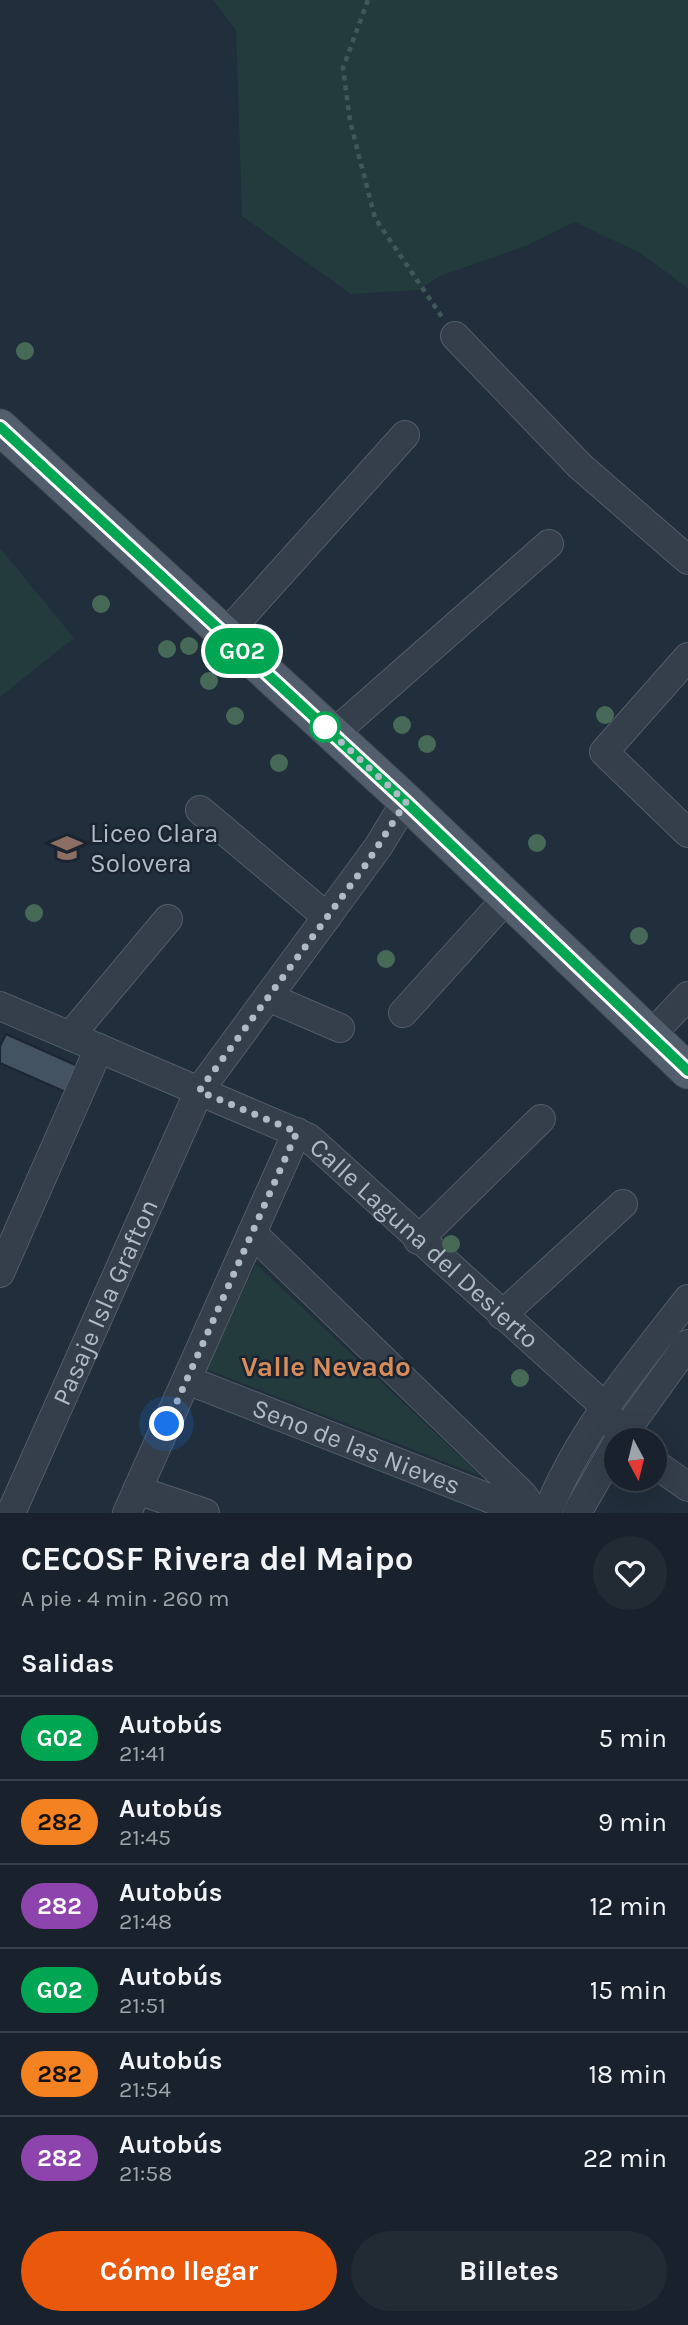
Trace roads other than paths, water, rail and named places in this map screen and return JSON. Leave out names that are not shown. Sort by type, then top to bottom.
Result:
[{"type":"main road","points":[[0,427],[406,802],[688,1071]]},
{"type":"street","points":[[455,336],[580,466],[688,560]]},
{"type":"street","points":[[225,635],[405,435]]},
{"type":"street","points":[[333,734],[549,544]]},
{"type":"street","points":[[688,657],[604,752],[688,833]]},
{"type":"street","name":"Pasaje Isla Grafton","points":[[11,1513],[199,1091],[378,847],[406,802]]},
{"type":"street","points":[[200,810],[327,917]]},
{"type":"street","points":[[403,1013],[507,898]]},
{"type":"street","points":[[70,1036],[169,919]]},
{"type":"street","points":[[651,1035],[688,996]]},
{"type":"street","points":[[268,997],[340,1028]]},
{"type":"street","name":"Calle Laguna del Desierto","points":[[0,1006],[309,1138],[418,1240],[603,1405],[614,1428]]},
{"type":"street","points":[[0,1273],[99,1048]]},
{"type":"street","points":[[418,1240],[541,1119]]},
{"type":"street","points":[[205,1513],[132,1502],[297,1132]]},
{"type":"street","points":[[502,1315],[623,1204]]},
{"type":"street","points":[[252,1233],[523,1495],[535,1513]]},
{"type":"street","points":[[547,1513],[557,1488],[603,1405],[688,1299]]},
{"type":"street","points":[[629,1428],[688,1344]]},
{"type":"street","name":"Seno de las Nieves","points":[[187,1380],[527,1513]]},
{"type":"street","points":[[577,1513],[604,1468]]},
{"type":"street","points":[[667,1472],[688,1487]]},
{"type":"place","name":"Liceo Clara Solovera","points":[[67,848]]},
{"type":"district","name":"Valle Nevado","points":[[326,1366]]}]
